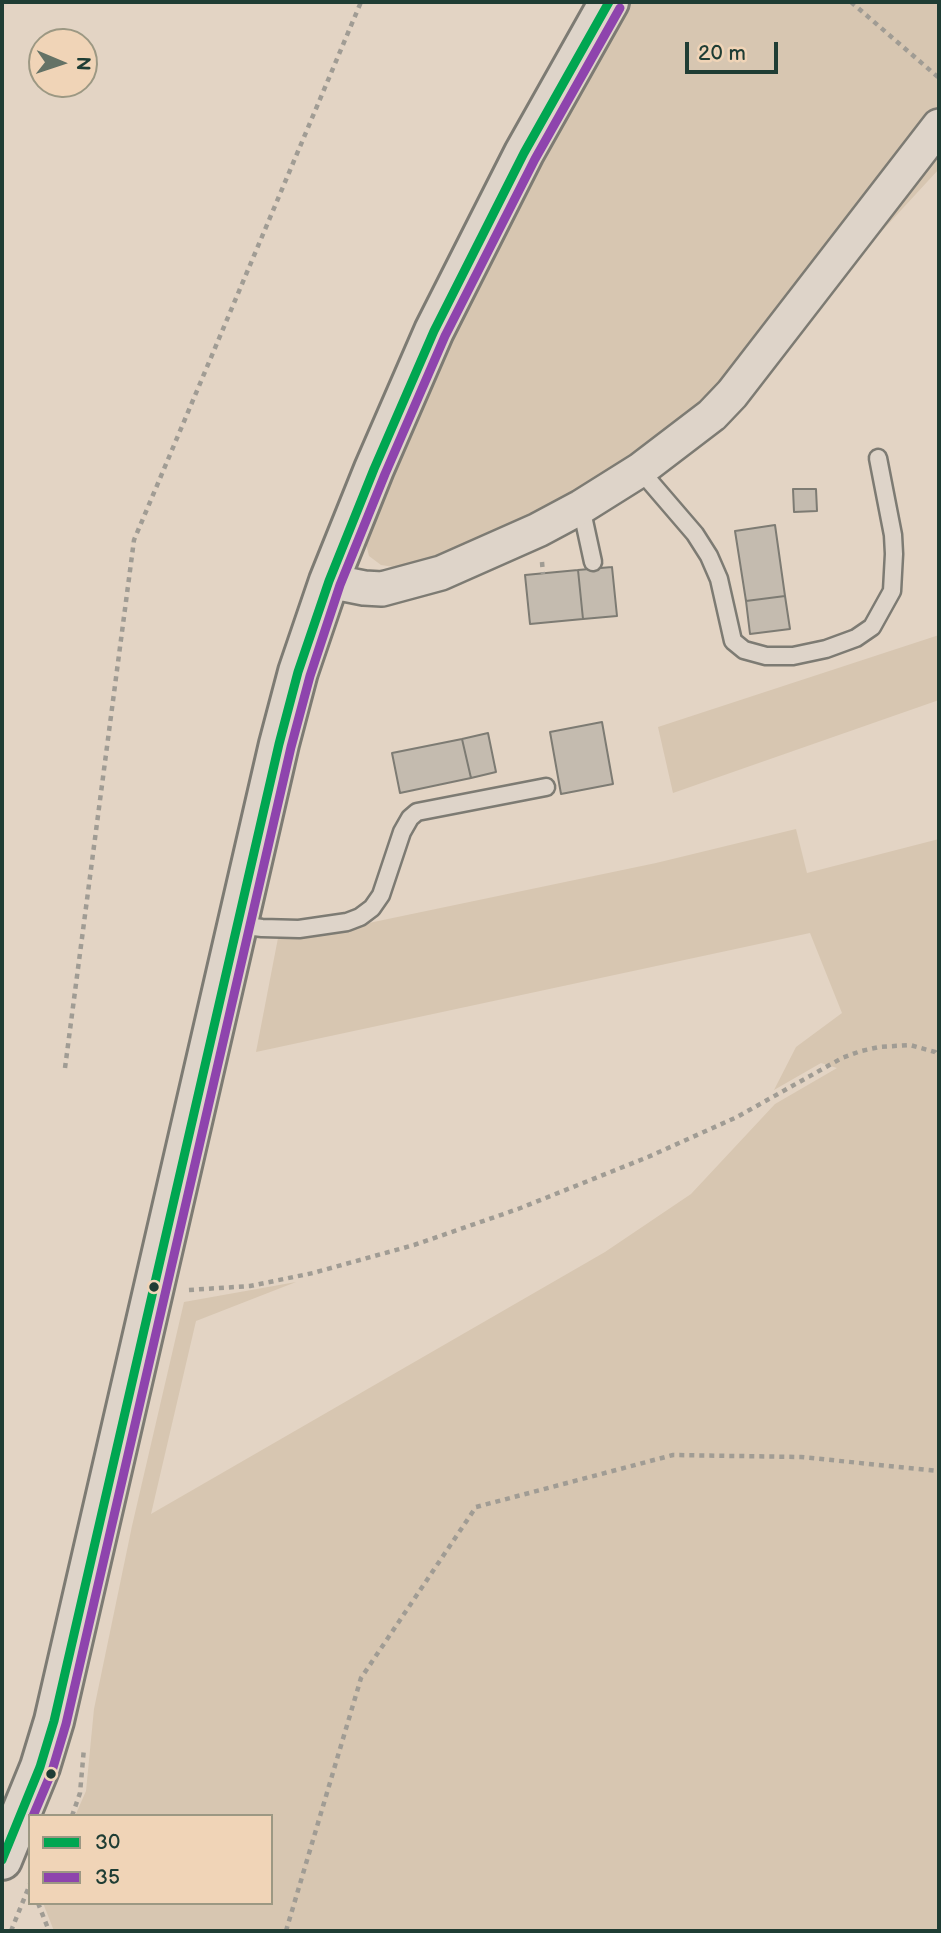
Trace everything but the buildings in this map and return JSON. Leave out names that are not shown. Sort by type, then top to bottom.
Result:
[{"type":"main road","points":[[2,1860],[36,1777],[54,1721],[298,672],[329,582],[374,469],[434,331],[524,153],[609,2]]},
{"type":"street","points":[[329,582],[363,589],[382,589],[441,573],[538,530],[640,470],[712,415],[753,367],[939,126]]},
{"type":"lane","points":[[640,470],[695,534],[709,556],[719,579],[733,640],[744,650],[766,656],[793,656],[826,649],[856,638],[872,627],[891,591],[893,535],[878,458]]},
{"type":"lane","points":[[581,507],[593,562]]},
{"type":"lane","points":[[238,925],[262,929],[299,929],[347,922],[360,917],[372,908],[381,895],[402,832],[417,812],[546,786]]},
{"type":"path","points":[[65,1068],[134,540],[361,2]]},
{"type":"path","points":[[851,2],[939,78]]},
{"type":"path","points":[[153,1290],[250,1286],[313,1273],[414,1245],[518,1209],[648,1157],[737,1117],[842,1058],[860,1051],[910,1045],[934,1052],[939,1057]]},
{"type":"path","points":[[286,1931],[361,1678],[477,1507],[673,1455],[801,1457],[939,1471]]},
{"type":"path","points":[[11,1931],[28,1890]]},
{"type":"path","points":[[39,1905],[49,1931]]},
{"type":"shaded area","points":[[625,2],[939,2],[939,109],[753,352],[677,429],[552,508],[428,563],[401,568],[381,565],[369,556],[363,532],[490,247]]},
{"type":"shaded area","points":[[939,139],[939,169],[880,233],[872,227]]},
{"type":"shaded area","points":[[939,635],[939,700],[673,793],[658,727]]},
{"type":"shaded area","points":[[796,829],[807,873],[939,839],[939,1931],[54,1931],[44,1905],[273,1905],[273,1814],[76,1814],[86,1791],[94,1709],[132,1526],[184,1302],[296,1282],[196,1321],[151,1514],[605,1252],[691,1194],[775,1104],[837,1068],[821,1063],[774,1090],[796,1047],[842,1013],[810,933],[256,1052],[278,938],[340,929],[656,863]]},
{"type":"transit line","name":"30","points":[[2,1860],[40,1767],[54,1721],[279,744],[298,672],[329,581],[434,331],[524,153],[609,2]]},
{"type":"transit line","name":"35","points":[[34,1814],[52,1771],[66,1724],[291,747],[310,676],[340,585],[445,336],[535,159],[620,8]]}]
